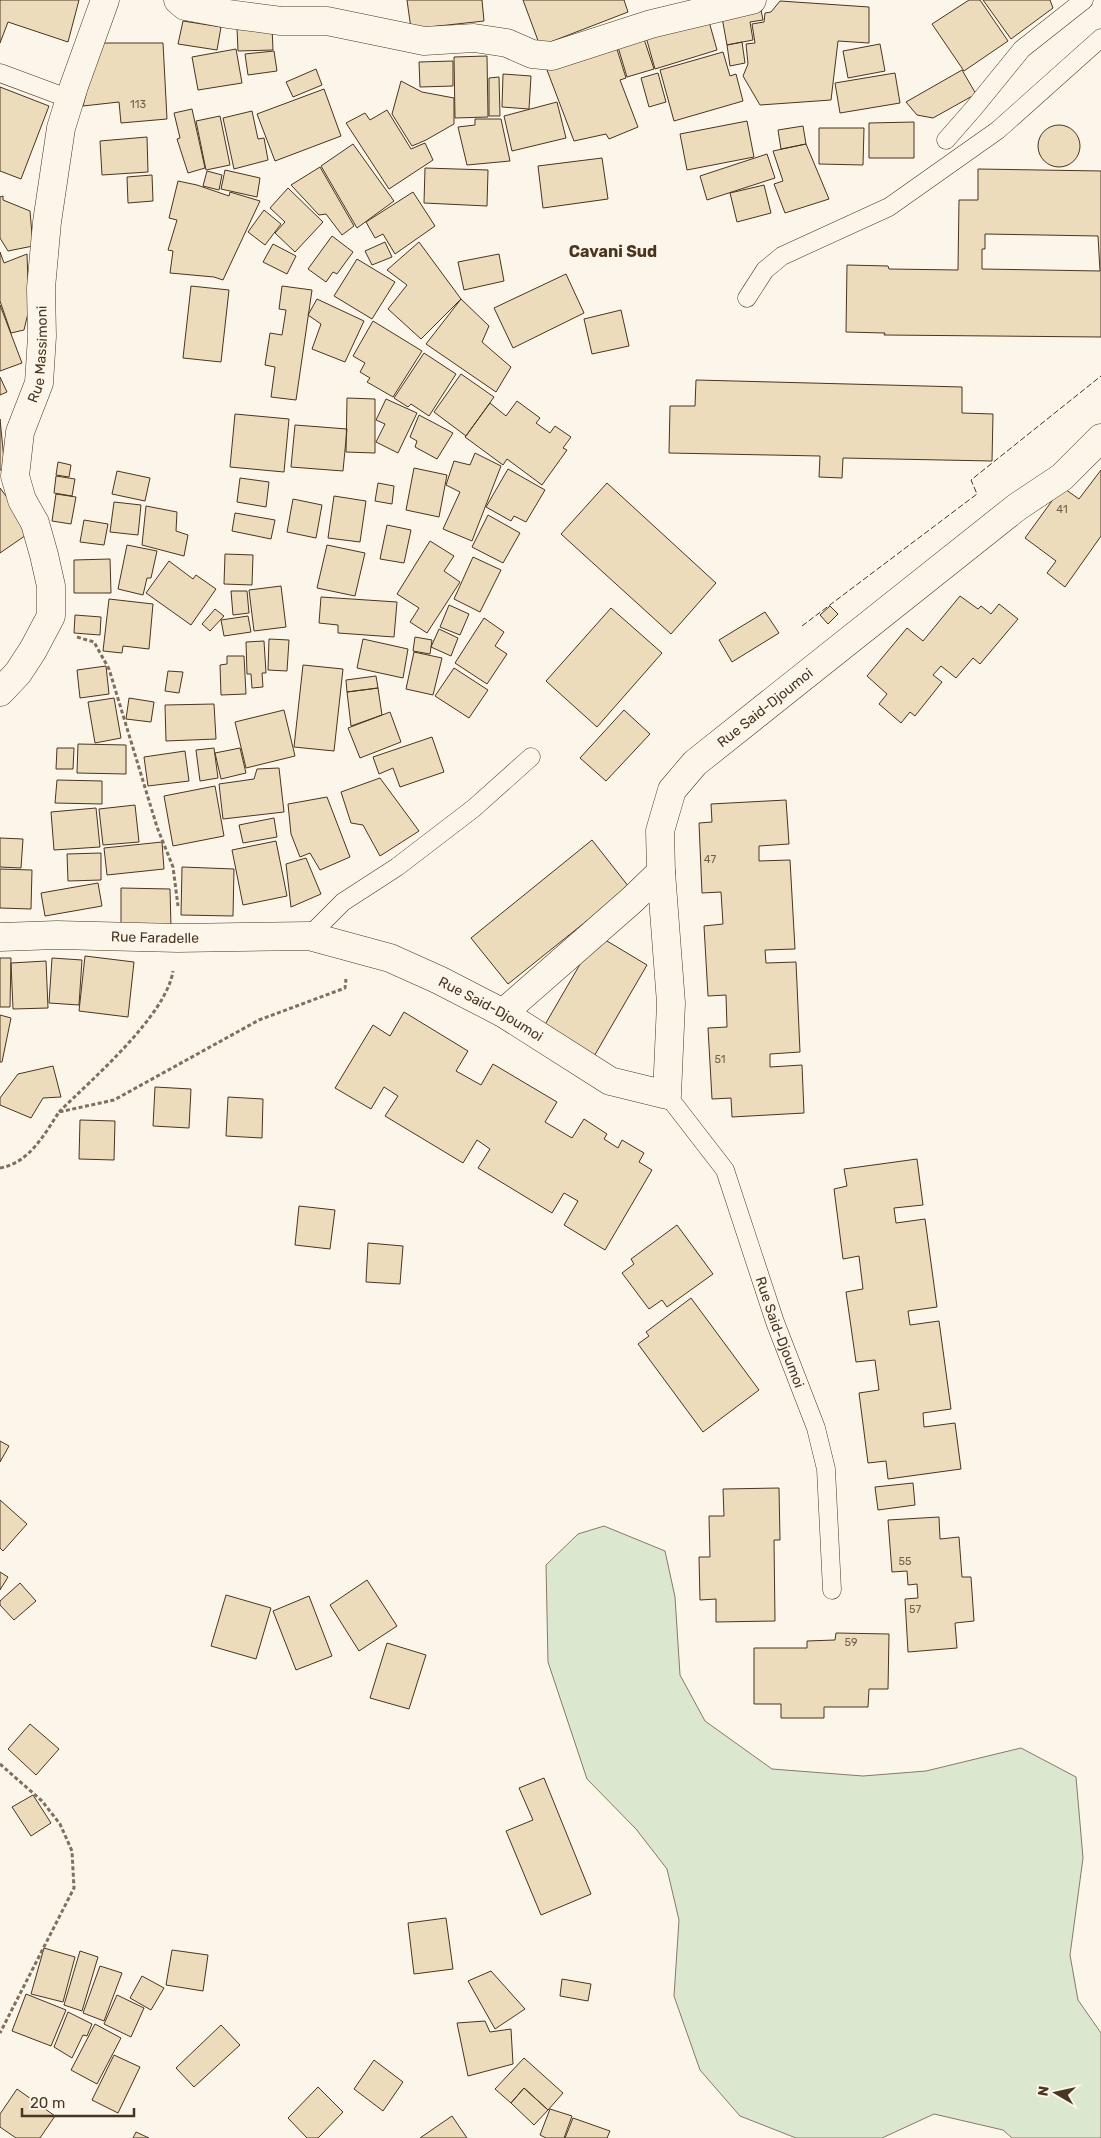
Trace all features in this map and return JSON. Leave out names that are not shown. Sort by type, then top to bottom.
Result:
[{"type":"street","name":"Rue Massimoni","points":[[0,692],[18,673],[51,616],[51,586],[44,555],[35,523],[22,500],[14,476],[20,432],[39,383],[42,336],[41,288],[47,222],[61,128],[105,0]]},
{"type":"street","points":[[178,0],[186,6],[228,14],[281,21],[327,20],[424,41],[474,38],[507,43],[532,54],[552,56],[651,24],[752,0]]},
{"type":"street","name":"Rue Said-Djoumoi","points":[[309,936],[390,958],[439,980],[503,1013],[610,1082],[667,1096],[671,1003],[661,872],[660,831],[672,790],[695,763],[1017,507],[1062,477],[1101,438]]},
{"type":"street","points":[[503,1013],[632,900],[661,872]]},
{"type":"street","name":"Rue Faradelle","points":[[0,937],[57,935],[178,938],[309,936]]},
{"type":"lane","points":[[946,140],[1022,49],[1084,0]]},
{"type":"lane","points":[[747,298],[765,270],[782,256],[889,207],[998,130],[1101,38]]},
{"type":"lane","points":[[0,73],[70,99]]},
{"type":"lane","points":[[309,936],[343,902],[397,867],[474,808],[531,756]]},
{"type":"lane","name":"Rue Said-Djoumoi","points":[[667,1096],[725,1170],[775,1322],[816,1428],[826,1469],[832,1590]]},
{"type":"path","points":[[0,1168],[9,1166],[37,1146],[59,1112],[151,1018],[172,979],[178,938],[178,906],[173,867],[157,827],[109,669],[94,642],[60,632],[51,616]]},
{"type":"path","points":[[59,1112],[114,1100],[259,1020],[345,988],[352,947]]},
{"type":"path","points":[[0,1764],[42,1801],[60,1824],[72,1851],[74,1888],[0,2033]]},
{"type":"green space","points":[[604,1526],[665,1551],[675,1597],[680,1675],[705,1721],[772,1769],[863,1776],[926,1771],[1021,1748],[1076,1777],[1083,1858],[1070,1955],[1078,2000],[1101,2033],[1101,2138],[1012,2138],[1003,2130],[934,2114],[882,2138],[796,2138],[740,2116],[700,2070],[674,1996],[679,1920],[667,1869],[636,1829],[587,1779],[548,1662],[546,1565],[578,1534]]},
{"type":"building","points":[[0,0],[79,0],[68,42],[8,22],[0,43]]},
{"type":"building","points":[[407,0],[482,0],[484,21],[411,29]]},
{"type":"building","points":[[523,0],[624,0],[628,12],[540,46]]},
{"type":"building","points":[[969,0],[980,0],[1008,41],[964,71],[932,24]]},
{"type":"building","points":[[983,0],[1050,0],[1053,8],[1011,39]]},
{"type":"building","points":[[780,1],[869,7],[869,43],[838,41],[831,100],[760,105],[743,76],[748,64],[746,44],[755,43],[752,24],[764,22],[765,13],[771,12]]},
{"type":"building","points":[[760,5],[763,20],[750,22],[753,40],[727,45],[721,12]]},
{"type":"building","points":[[708,18],[717,50],[655,69],[646,37]]},
{"type":"building","points":[[183,21],[221,27],[217,50],[178,44]]},
{"type":"building","points":[[272,27],[273,50],[238,51],[237,28]]},
{"type":"building","points":[[644,39],[654,69],[627,77],[618,47]]},
{"type":"building","points":[[742,42],[745,63],[730,66],[727,45]]},
{"type":"building","points":[[99,43],[163,43],[167,119],[121,123],[119,102],[83,106]]},
{"type":"building","points":[[615,43],[626,78],[620,80],[638,127],[609,139],[606,134],[574,141],[547,70]]},
{"type":"building","points":[[880,44],[885,71],[848,78],[843,51]]},
{"type":"building","points":[[236,49],[242,83],[198,90],[192,57]]},
{"type":"building","points":[[274,51],[277,71],[248,75],[245,54]]},
{"type":"building","points":[[723,52],[730,76],[736,74],[743,101],[674,121],[660,70]]},
{"type":"building","points":[[487,56],[488,117],[455,118],[454,57]]},
{"type":"building","points":[[453,61],[453,86],[420,87],[419,62]]},
{"type":"building","points":[[316,69],[322,85],[293,97],[286,82]]},
{"type":"building","points":[[962,70],[976,94],[933,118],[917,115],[906,102]]},
{"type":"building","points":[[658,73],[666,102],[649,107],[641,78]]},
{"type":"building","points":[[895,73],[900,103],[840,113],[835,83]]},
{"type":"building","points":[[503,74],[531,76],[529,109],[502,107]]},
{"type":"building","points":[[499,77],[500,116],[489,116],[489,78]]},
{"type":"building","points":[[401,81],[422,92],[454,98],[454,124],[412,146],[392,114]]},
{"type":"building","points":[[0,87],[49,106],[21,179],[0,171]]},
{"type":"building","points":[[324,89],[341,136],[275,161],[257,114]]},
{"type":"building","points":[[557,102],[566,138],[512,151],[504,116]]},
{"type":"building","points":[[192,109],[205,168],[188,173],[177,139],[180,138],[174,113]]},
{"type":"building","points":[[387,110],[411,149],[425,143],[433,160],[389,189],[346,123],[365,113],[370,120]]},
{"type":"building","points":[[252,111],[258,139],[264,138],[268,160],[234,169],[223,118]]},
{"type":"building","points":[[220,116],[230,165],[206,170],[196,121]]},
{"type":"building","points":[[475,119],[501,119],[510,161],[467,165],[458,127],[475,125]]},
{"type":"building","points":[[747,121],[754,157],[687,170],[680,134]]},
{"type":"building","points":[[914,122],[914,158],[869,158],[869,123]]},
{"type":"building","points":[[1055,125],[1063,125],[1074,131],[1080,146],[1074,161],[1063,167],[1055,167],[1044,161],[1038,150],[1038,142],[1044,131]]},
{"type":"building","points":[[803,126],[806,144],[781,149],[778,130]]},
{"type":"building","points":[[819,128],[864,128],[863,165],[819,164]]},
{"type":"building","points":[[147,137],[148,172],[102,175],[100,141]]},
{"type":"building","points":[[353,144],[394,201],[357,228],[321,166]]},
{"type":"building","points":[[806,144],[829,199],[785,213],[774,184],[783,181],[773,151]]},
{"type":"building","points":[[767,154],[775,178],[707,200],[700,176]]},
{"type":"building","points":[[602,158],[608,199],[543,208],[538,166]]},
{"type":"building","points":[[320,167],[354,226],[342,235],[326,214],[319,215],[291,185]]},
{"type":"building","points":[[425,168],[488,170],[487,206],[424,203]]},
{"type":"building","points":[[978,169],[1101,171],[1101,337],[884,335],[885,333],[846,332],[847,265],[888,266],[889,269],[958,270],[959,200],[978,200]],"holes":[[[985,234],[1098,236],[1100,271],[982,269],[982,249],[985,249]]]},
{"type":"building","points":[[225,170],[260,178],[257,197],[221,189]]},
{"type":"building","points":[[207,171],[222,175],[219,190],[203,186]]},
{"type":"building","points":[[152,175],[153,201],[128,203],[127,177]]},
{"type":"building","points":[[178,181],[197,185],[229,196],[230,192],[260,201],[223,280],[214,277],[170,273],[173,251],[168,250],[177,220],[169,218]]},
{"type":"building","points":[[764,185],[771,213],[737,222],[730,193]]},
{"type":"building","points":[[288,188],[323,222],[295,252],[275,233],[285,222],[270,208]]},
{"type":"building","points":[[413,192],[435,226],[395,254],[383,234],[375,238],[366,222]]},
{"type":"building","points":[[3,196],[3,200],[30,211],[33,246],[8,251],[0,238],[0,197]]},
{"type":"building","points":[[264,210],[281,224],[265,245],[248,232]]},
{"type":"building","points":[[332,236],[353,252],[337,274],[333,272],[326,282],[308,269]]},
{"type":"building","points":[[385,242],[392,257],[372,265],[365,251]]},
{"type":"building","points":[[419,242],[461,299],[421,339],[388,309],[407,285],[387,270]]},
{"type":"building","points":[[273,244],[296,256],[287,274],[263,262]]},
{"type":"building","points":[[0,252],[4,263],[27,254],[29,309],[24,330],[11,333],[0,301]]},
{"type":"building","points":[[499,254],[504,281],[464,290],[458,262]]},
{"type":"building","points":[[357,259],[395,282],[372,319],[334,296]]},
{"type":"building","points":[[566,274],[584,313],[513,348],[494,308]]},
{"type":"building","points":[[191,286],[229,290],[221,362],[183,358]]},
{"type":"building","points":[[282,286],[312,290],[296,400],[271,397],[275,367],[265,365],[270,333],[282,335],[286,310],[279,309]]},
{"type":"building","points":[[317,299],[364,321],[345,362],[312,349],[321,324],[308,315]]},
{"type":"building","points":[[461,299],[489,326],[482,342],[511,367],[496,392],[426,344]]},
{"type":"building","points":[[0,305],[22,363],[0,371]]},
{"type":"building","points":[[621,310],[629,346],[592,354],[584,319]]},
{"type":"building","points":[[373,321],[422,351],[393,397],[367,382],[370,378],[360,372],[365,363],[353,356]]},
{"type":"building","points":[[424,353],[456,374],[429,416],[411,404],[408,407],[394,398]]},
{"type":"building","points":[[461,374],[494,397],[466,436],[434,412]]},
{"type":"building","points":[[0,377],[7,392],[0,395]]},
{"type":"building","points":[[696,380],[962,387],[962,413],[993,414],[992,461],[843,458],[842,478],[819,477],[820,456],[669,453],[670,406],[695,406]]},
{"type":"building","points":[[347,398],[375,399],[375,453],[346,452]]},
{"type":"building","points":[[386,399],[417,413],[398,453],[376,442],[385,424],[376,420]]},
{"type":"building","points":[[517,401],[540,418],[536,423],[550,433],[555,426],[571,437],[563,448],[567,450],[542,485],[507,459],[503,465],[465,437],[490,403],[506,416]]},
{"type":"building","points":[[235,414],[289,419],[284,472],[230,467]]},
{"type":"building","points":[[419,415],[453,433],[437,459],[415,447],[417,441],[410,437]]},
{"type":"building","points":[[0,419],[5,470],[0,470]]},
{"type":"building","points":[[295,425],[347,429],[343,471],[291,467]]},
{"type":"building","points":[[475,453],[501,466],[472,541],[443,529],[460,492],[446,485],[454,461],[470,465]]},
{"type":"building","points":[[58,462],[71,465],[69,477],[56,475]]},
{"type":"building","points":[[414,468],[447,475],[439,517],[406,510]]},
{"type":"building","points":[[508,469],[545,490],[526,522],[514,516],[511,521],[486,507]]},
{"type":"building","points":[[1101,470],[1101,536],[1065,587],[1047,573],[1056,561],[1025,538],[1062,487],[1079,499]]},
{"type":"building","points":[[117,471],[150,478],[145,501],[112,494]]},
{"type":"building","points":[[56,476],[75,479],[72,496],[54,493]]},
{"type":"building","points":[[240,478],[269,482],[266,507],[237,502]]},
{"type":"building","points":[[378,483],[394,486],[392,504],[375,501]]},
{"type":"building","points":[[607,483],[716,583],[671,634],[561,534]]},
{"type":"building","points":[[0,488],[32,531],[0,553]]},
{"type":"building","points":[[56,494],[76,497],[71,524],[52,521]]},
{"type":"building","points":[[334,496],[366,501],[360,542],[328,538]]},
{"type":"building","points":[[293,499],[322,505],[316,538],[287,532]]},
{"type":"building","points":[[114,502],[141,505],[138,535],[110,532]]},
{"type":"building","points":[[146,506],[177,512],[176,531],[188,535],[184,556],[142,545]]},
{"type":"building","points":[[235,513],[275,520],[271,539],[232,531]]},
{"type":"building","points":[[488,515],[520,533],[503,563],[472,547]]},
{"type":"building","points":[[84,520],[108,524],[104,545],[80,542]]},
{"type":"building","points":[[387,525],[411,530],[404,563],[380,559]]},
{"type":"building","points":[[430,541],[454,556],[444,571],[460,582],[427,633],[410,622],[419,608],[397,594]]},
{"type":"building","points":[[127,545],[157,551],[151,578],[147,578],[143,595],[118,589]]},
{"type":"building","points":[[327,545],[365,553],[355,596],[317,588]]},
{"type":"building","points":[[225,554],[253,555],[252,585],[224,584]]},
{"type":"building","points":[[473,557],[501,570],[480,612],[454,599]]},
{"type":"building","points":[[110,559],[111,593],[74,593],[74,560]]},
{"type":"building","points":[[169,561],[193,579],[196,575],[216,589],[191,625],[146,593]]},
{"type":"building","points":[[281,586],[286,627],[254,631],[249,590]]},
{"type":"building","points":[[231,591],[247,591],[249,613],[233,615]]},
{"type":"building","points":[[960,596],[978,609],[981,606],[991,614],[999,604],[1018,619],[980,664],[973,658],[956,678],[941,666],[933,675],[942,682],[915,716],[910,712],[901,723],[879,704],[887,694],[867,676],[907,628],[923,641]]},
{"type":"building","points":[[321,597],[397,602],[394,637],[338,633],[338,625],[319,623]]},
{"type":"building","points":[[109,599],[153,604],[149,649],[123,646],[122,653],[103,651]]},
{"type":"building","points":[[449,605],[469,614],[460,635],[440,627]]},
{"type":"building","points":[[830,606],[838,614],[828,624],[820,615]]},
{"type":"building","points":[[611,608],[662,653],[597,727],[546,681]]},
{"type":"building","points":[[215,609],[224,616],[210,631],[202,624]]},
{"type":"building","points":[[765,612],[779,633],[732,662],[719,640]]},
{"type":"building","points":[[75,615],[101,617],[100,635],[74,633]]},
{"type":"building","points":[[248,616],[251,632],[224,636],[221,620]]},
{"type":"building","points":[[484,618],[504,632],[495,646],[507,654],[487,684],[455,663]]},
{"type":"building","points":[[439,629],[458,638],[451,656],[431,647]]},
{"type":"building","points":[[415,637],[432,640],[430,654],[413,651]]},
{"type":"building","points":[[269,639],[289,640],[287,671],[268,670]]},
{"type":"building","points":[[363,639],[408,649],[403,678],[357,668]]},
{"type":"building","points":[[264,641],[266,673],[262,673],[263,687],[252,688],[251,674],[247,674],[246,642]]},
{"type":"building","points":[[414,652],[442,658],[433,695],[406,689]]},
{"type":"building","points":[[227,656],[244,656],[246,694],[221,695],[220,665],[227,664]]},
{"type":"building","points":[[303,665],[343,669],[334,751],[294,747]]},
{"type":"building","points":[[106,666],[109,694],[80,698],[77,670]]},
{"type":"building","points":[[454,668],[488,690],[469,718],[435,696]]},
{"type":"building","points":[[168,671],[183,672],[179,693],[165,691]]},
{"type":"building","points":[[376,676],[378,688],[347,692],[346,680]]},
{"type":"building","points":[[378,688],[382,715],[351,726],[347,692]]},
{"type":"building","points":[[114,698],[121,738],[95,743],[88,702]]},
{"type":"building","points":[[129,698],[154,702],[151,722],[126,719]]},
{"type":"building","points":[[214,704],[216,739],[166,741],[165,705]]},
{"type":"building","points":[[284,710],[295,756],[246,768],[235,722]]},
{"type":"building","points":[[624,710],[650,734],[606,781],[580,758]]},
{"type":"building","points":[[390,712],[401,742],[360,758],[348,728]]},
{"type":"building","points":[[432,737],[444,772],[400,787],[393,768],[379,774],[373,757]]},
{"type":"building","points":[[78,744],[126,745],[126,774],[77,773]]},
{"type":"building","points":[[57,748],[74,748],[73,769],[56,769]]},
{"type":"building","points":[[214,748],[218,778],[200,781],[196,750]]},
{"type":"building","points":[[240,748],[246,773],[221,779],[215,753]]},
{"type":"building","points":[[185,751],[189,781],[148,786],[144,757]]},
{"type":"building","points":[[279,768],[284,812],[223,819],[219,784],[254,779],[257,769]]},
{"type":"building","points":[[380,778],[419,831],[380,856],[363,825],[351,823],[341,792]]},
{"type":"building","points":[[57,780],[102,781],[102,804],[55,803]]},
{"type":"building","points":[[215,786],[224,836],[173,846],[164,796]]},
{"type":"building","points":[[327,797],[350,857],[320,870],[310,853],[300,857],[291,834],[288,804]]},
{"type":"building","points":[[786,800],[789,844],[759,846],[759,861],[790,860],[795,949],[765,950],[766,963],[796,962],[800,1052],[770,1054],[770,1067],[802,1065],[804,1113],[732,1117],[731,1098],[712,1099],[708,1028],[727,1027],[726,995],[708,996],[704,926],[723,924],[721,892],[702,893],[699,823],[712,822],[711,804]]},
{"type":"building","points":[[135,805],[139,842],[103,845],[99,809]]},
{"type":"building","points":[[96,808],[100,847],[54,850],[51,812]]},
{"type":"building","points":[[274,818],[277,837],[243,843],[239,825]]},
{"type":"building","points":[[0,838],[23,839],[21,868],[0,867]]},
{"type":"building","points":[[592,840],[629,887],[508,984],[471,938]]},
{"type":"building","points":[[276,841],[287,896],[243,905],[232,850]]},
{"type":"building","points":[[162,842],[164,869],[107,875],[104,848]]},
{"type":"building","points":[[101,853],[101,880],[68,881],[67,854]]},
{"type":"building","points":[[306,858],[321,894],[291,907],[286,864]]},
{"type":"building","points":[[182,867],[234,869],[233,916],[181,915]]},
{"type":"building","points":[[0,869],[32,870],[31,909],[0,908]]},
{"type":"building","points":[[98,883],[102,906],[45,916],[41,893]]},
{"type":"building","points":[[121,888],[170,889],[171,927],[121,924]]},
{"type":"building","points":[[597,935],[647,965],[593,1058],[543,1028]]},
{"type":"building","points":[[85,956],[134,962],[128,1017],[79,1011]]},
{"type":"building","points":[[0,958],[11,958],[10,1007],[0,1007]]},
{"type":"building","points":[[52,958],[82,960],[79,1005],[49,1003]]},
{"type":"building","points":[[46,961],[48,1008],[13,1009],[11,963]]},
{"type":"building","points":[[404,1012],[468,1051],[456,1071],[481,1085],[493,1064],[557,1102],[545,1122],[572,1138],[584,1119],[607,1134],[604,1139],[618,1148],[622,1140],[644,1153],[639,1162],[652,1170],[605,1250],[564,1225],[578,1201],[564,1193],[552,1213],[478,1168],[490,1149],[477,1140],[463,1163],[385,1116],[398,1096],[384,1087],[371,1109],[335,1088],[373,1025],[390,1036]]},
{"type":"building","points":[[0,1015],[11,1018],[2,1062],[0,1062]]},
{"type":"building","points":[[53,1066],[61,1097],[43,1098],[31,1118],[0,1105],[0,1098],[18,1074]]},
{"type":"building","points":[[155,1087],[191,1089],[189,1128],[153,1126]]},
{"type":"building","points":[[228,1097],[263,1099],[262,1138],[226,1136]]},
{"type":"building","points":[[80,1120],[115,1121],[114,1160],[79,1159]]},
{"type":"building","points":[[917,1159],[923,1205],[894,1208],[896,1223],[925,1219],[937,1307],[908,1311],[910,1325],[939,1321],[951,1409],[923,1413],[924,1427],[955,1423],[961,1469],[888,1479],[886,1461],[868,1463],[859,1393],[879,1390],[875,1360],[856,1362],[846,1292],[863,1289],[859,1256],[843,1259],[834,1189],[847,1186],[844,1169]]},
{"type":"building","points":[[299,1206],[335,1210],[330,1249],[295,1245]]},
{"type":"building","points":[[677,1225],[713,1274],[667,1307],[662,1300],[649,1309],[622,1273],[634,1264],[631,1259]]},
{"type":"building","points":[[368,1243],[403,1246],[400,1284],[366,1282]]},
{"type":"building","points":[[691,1298],[759,1390],[703,1432],[638,1344],[649,1336],[646,1332]]},
{"type":"building","points":[[0,1441],[9,1446],[0,1462]]},
{"type":"building","points":[[913,1483],[915,1505],[878,1510],[875,1487]]},
{"type":"building","points":[[779,1488],[780,1540],[774,1540],[775,1621],[716,1622],[716,1599],[700,1600],[699,1557],[710,1557],[709,1516],[724,1516],[723,1489]]},
{"type":"building","points":[[0,1500],[27,1524],[3,1551],[0,1548]]},
{"type":"building","points":[[939,1517],[940,1539],[959,1537],[962,1577],[971,1577],[974,1621],[955,1623],[957,1648],[908,1652],[905,1599],[918,1598],[917,1584],[908,1585],[907,1571],[892,1572],[888,1520]]},
{"type":"building","points":[[0,1572],[8,1577],[0,1590]]},
{"type":"building","points":[[367,1580],[397,1626],[359,1651],[330,1605]]},
{"type":"building","points":[[20,1583],[36,1601],[14,1620],[0,1605],[0,1601]]},
{"type":"building","points":[[226,1595],[271,1608],[256,1659],[211,1646]]},
{"type":"building","points":[[309,1596],[332,1656],[296,1670],[273,1611]]},
{"type":"building","points":[[836,1633],[889,1634],[888,1689],[869,1689],[868,1707],[824,1707],[824,1718],[781,1718],[781,1704],[754,1704],[754,1648],[807,1648],[807,1641],[835,1640]]},
{"type":"building","points":[[387,1643],[426,1655],[409,1709],[370,1698]]},
{"type":"building","points":[[30,1724],[59,1749],[36,1775],[8,1749]]},
{"type":"building","points":[[544,1778],[591,1894],[541,1915],[506,1831],[533,1820],[519,1788]]},
{"type":"building","points":[[33,1795],[51,1823],[31,1836],[12,1807]]},
{"type":"building","points":[[446,1918],[453,1969],[414,1974],[408,1923]]},
{"type":"building","points":[[44,1948],[75,1957],[63,2002],[31,1994]]},
{"type":"building","points":[[172,1950],[208,1955],[203,1991],[166,1985]]},
{"type":"building","points":[[80,1951],[98,1957],[82,2011],[64,2005]]},
{"type":"building","points":[[100,1966],[122,1973],[104,2021],[83,2013]]},
{"type":"building","points":[[491,1971],[525,2009],[495,2029],[468,1981]]},
{"type":"building","points":[[142,1976],[164,1988],[151,2010],[130,1998]]},
{"type":"building","points":[[562,1979],[591,1984],[588,2001],[560,1996]]},
{"type":"building","points":[[26,1994],[66,2010],[51,2046],[12,2031]]},
{"type":"building","points":[[117,1995],[144,2008],[131,2037],[104,2024]]},
{"type":"building","points":[[68,2012],[92,2024],[87,2036],[83,2035],[72,2058],[54,2047]]},
{"type":"building","points":[[485,2021],[490,2032],[511,2029],[513,2064],[468,2076],[457,2023]]},
{"type":"building","points":[[95,2024],[121,2038],[97,2084],[71,2070]]},
{"type":"building","points":[[221,2025],[240,2045],[194,2087],[176,2068]]},
{"type":"building","points":[[114,2055],[140,2067],[118,2113],[92,2100]]},
{"type":"building","points":[[524,2058],[563,2093],[548,2110],[524,2088],[511,2103],[495,2089]]},
{"type":"building","points":[[374,2060],[403,2082],[383,2111],[354,2089]]},
{"type":"building","points":[[318,2087],[343,2112],[318,2138],[307,2138],[288,2118]]},
{"type":"building","points":[[524,2088],[548,2110],[534,2125],[511,2103]]},
{"type":"building","points":[[17,2089],[55,2116],[40,2138],[16,2138],[0,2127],[0,2114]]},
{"type":"building","points":[[550,2109],[572,2116],[564,2138],[546,2138],[540,2135]]},
{"type":"building","points":[[452,2116],[467,2138],[420,2138]]},
{"type":"building","points":[[573,2118],[610,2131],[607,2138],[565,2138]]},
{"type":"building","points":[[136,2132],[149,2138],[133,2138]]},
{"type":"fence","points":[[802,626],[977,494],[971,480],[1101,376]]},
{"type":"district","name":"Cavani Sud","points":[[613,251]]}]
